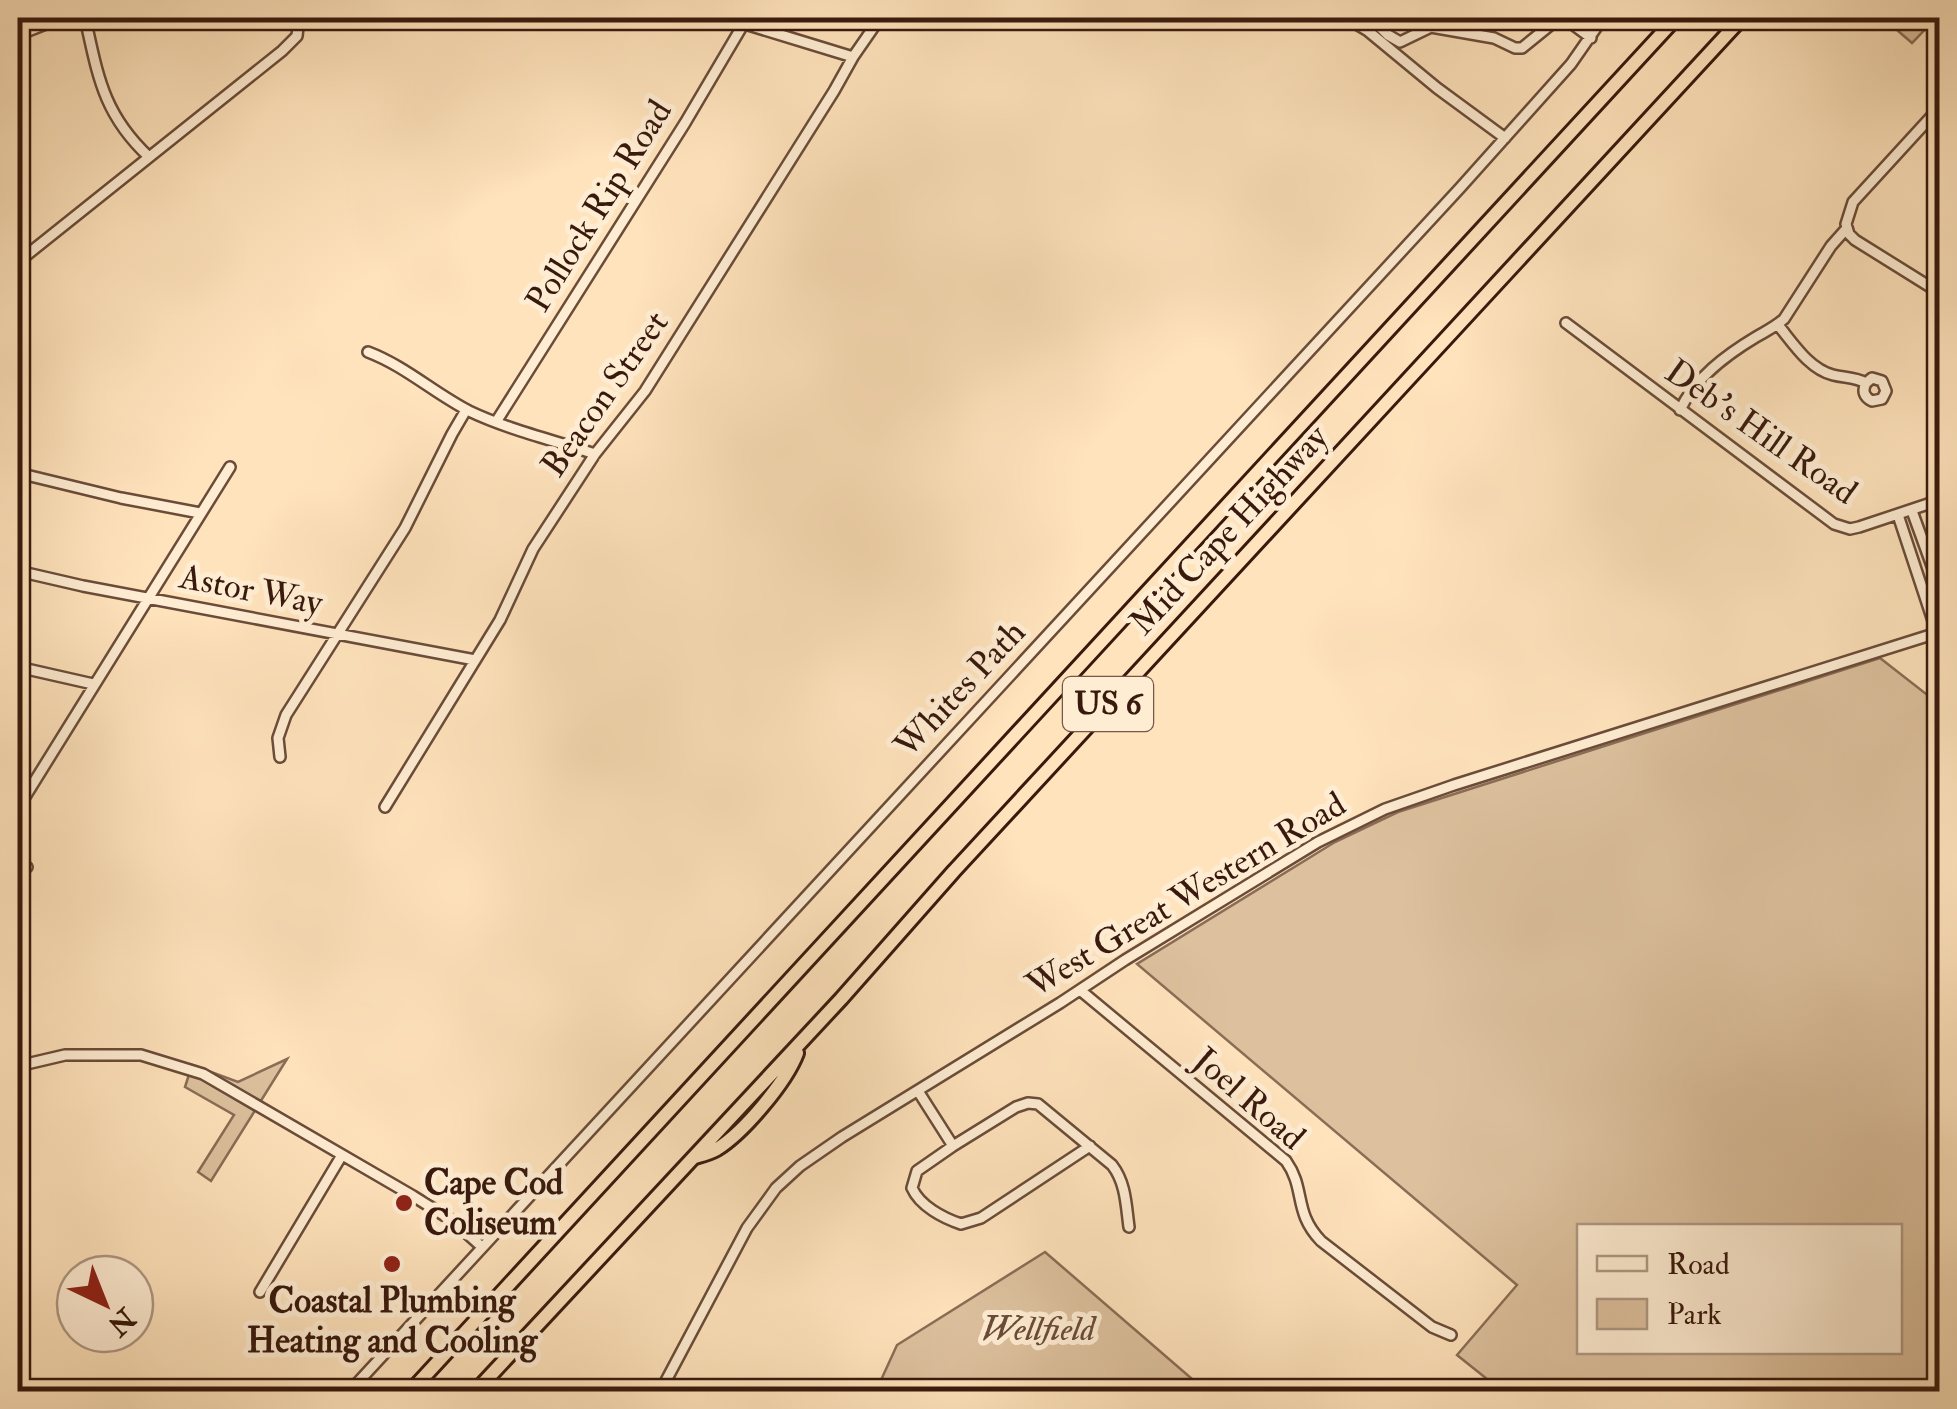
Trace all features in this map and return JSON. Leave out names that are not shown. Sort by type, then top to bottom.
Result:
[{"type":"highway","name":"Mid Cape Highway","points":[[410,1392],[1676,18]]},
{"type":"highway","name":"Mid Cape Highway","points":[[475,1392],[692,1158],[728,1140],[766,1101],[788,1074],[800,1044],[954,871],[1742,18]]},
{"type":"street","points":[[18,35],[61,18]]},
{"type":"street","points":[[85,18],[112,112],[149,157]]},
{"type":"street","points":[[19,258],[282,51],[297,36],[299,18]]},
{"type":"street","name":"Beacon Street","points":[[384,807],[500,620],[533,549],[595,454],[645,391],[880,18]]},
{"type":"street","points":[[1346,18],[1368,30],[1505,138]]},
{"type":"street","points":[[1370,18],[1400,42],[1431,27],[1494,38],[1522,48],[1561,18],[1591,38]]},
{"type":"street","name":"Whites Path","points":[[349,1392],[1505,138],[1560,77],[1603,18]]},
{"type":"street","points":[[746,21],[853,57]]},
{"type":"street","name":"Pollock Rip Road","points":[[496,422],[746,21]]},
{"type":"street","points":[[1940,107],[1852,202],[1847,218],[1847,228],[1854,240],[1940,294]]},
{"type":"street","points":[[1680,410],[1692,388],[1728,355],[1778,325],[1847,228]]},
{"type":"street","name":"Deb's Hill Road","points":[[1566,323],[1834,524],[1860,528],[1940,500]]},
{"type":"street","points":[[1778,325],[1815,366],[1866,383]]},
{"type":"street","points":[[368,352],[394,363],[466,410],[595,454]]},
{"type":"street","points":[[280,758],[278,738],[286,714],[405,528],[466,410]]},
{"type":"street","points":[[18,808],[230,467]]},
{"type":"street","points":[[18,474],[200,513]]},
{"type":"street","points":[[1912,511],[1940,588]]},
{"type":"street","points":[[1898,516],[1938,632]]},
{"type":"street","name":"Astor Way","points":[[18,571],[475,660]]},
{"type":"street","name":"West Great Western Road","points":[[660,1392],[738,1243],[776,1188],[800,1166],[1124,960],[1309,848],[1385,809],[1454,785],[1938,632]]},
{"type":"street","points":[[18,667],[93,684]]},
{"type":"street","name":"Joel Road","points":[[1080,990],[1286,1162],[1292,1170],[1303,1217],[1321,1241],[1432,1328],[1451,1336]]},
{"type":"street","points":[[18,1066],[65,1054],[141,1055],[203,1074],[375,1172],[453,1221],[482,1247]]},
{"type":"street","points":[[918,1091],[953,1146]]},
{"type":"street","points":[[1090,1146],[981,1218],[961,1224],[924,1204],[912,1188],[917,1171],[1016,1107],[1033,1102],[1090,1146],[1119,1174],[1129,1228]]},
{"type":"street","points":[[260,1292],[342,1155]]},
{"type":"green space","points":[[1883,18],[1936,18],[1912,43]]},
{"type":"green space","points":[[1880,658],[1939,704],[1939,1391],[1502,1391],[1457,1355],[1517,1285],[1137,964],[1335,842],[1398,812]]},
{"type":"green space","points":[[287,1059],[211,1181],[198,1172],[234,1115],[185,1087],[192,1065],[238,1082]]},
{"type":"green space","name":"Wellfield","points":[[1045,1252],[1206,1391],[876,1391],[897,1345]]},
{"type":"place","name":"Cape Cod Coliseum","points":[[404,1203]]},
{"type":"place","name":"Coastal Plumbing Heating and Cooling","points":[[392,1264]]}]
